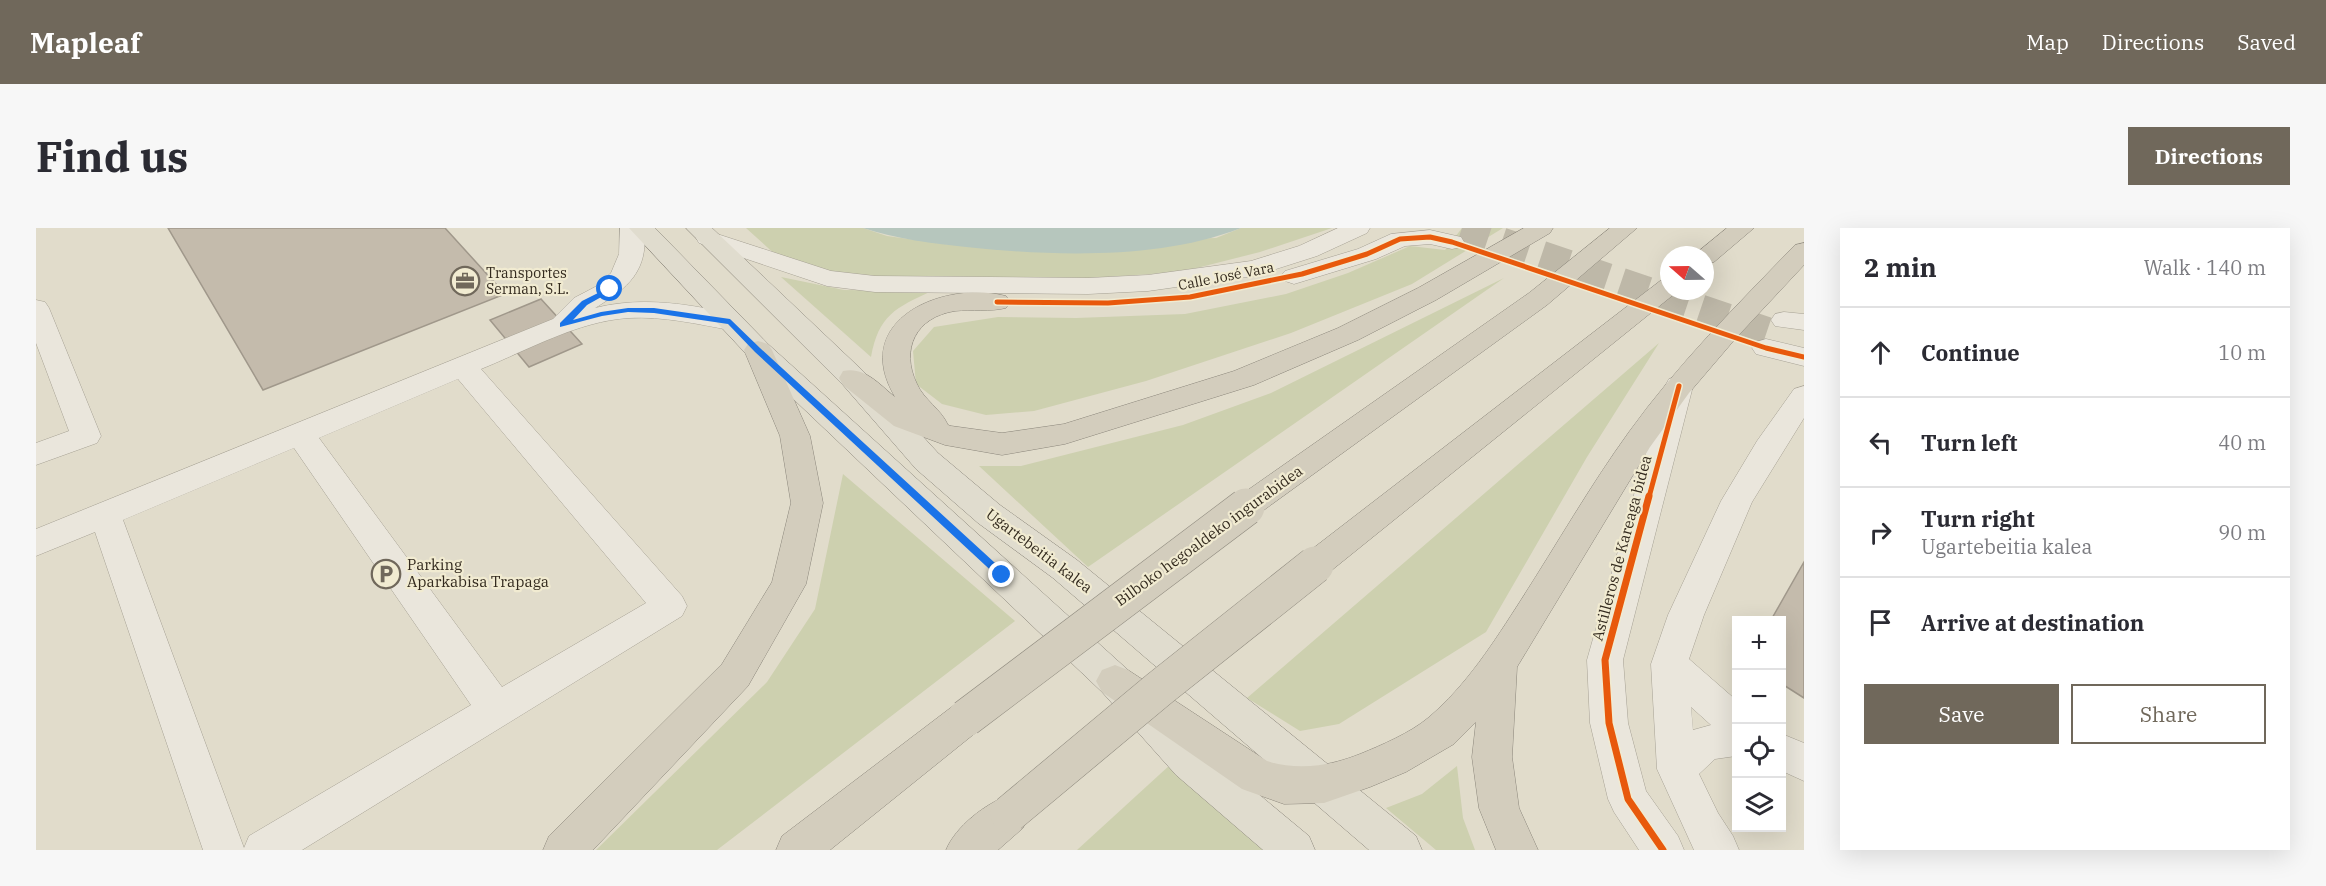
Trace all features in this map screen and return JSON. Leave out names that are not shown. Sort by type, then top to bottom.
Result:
[{"type":"highway","points":[[853,378],[904,419],[945,435],[1002,444],[1065,434],[1244,378],[1348,334],[1427,294],[1541,228]]},
{"type":"highway","name":"Bilboko hegoaldeko ingurabidea","points":[[797,850],[966,718],[1245,507],[1538,299],[1625,228]]},
{"type":"highway","points":[[1714,250],[1742,228]]},
{"type":"highway","points":[[1115,681],[1256,776],[1284,785],[1324,784],[1356,774],[1392,759],[1440,732],[1468,705],[1499,665],[1639,440],[1679,386],[1804,250]]},
{"type":"highway","points":[[967,850],[1160,689],[1660,293]]},
{"type":"highway","points":[[945,435],[920,412],[904,390],[894,362],[899,339],[917,318],[944,306],[970,301],[997,302]]},
{"type":"highway","points":[[564,850],[668,747],[735,675],[789,584],[807,503],[795,436],[758,350]]},
{"type":"highway","points":[[1499,665],[1492,758],[1499,808],[1517,850]]},
{"type":"main road","points":[[641,228],[758,350],[1115,681],[1190,762],[1294,850]]},
{"type":"main road","name":"Ugartebeitia kalea","points":[[703,233],[853,378],[927,461],[989,514],[1065,569],[1401,850]]},
{"type":"street","points":[[563,325],[584,303],[610,289],[623,273],[631,257],[634,242],[632,228]]},
{"type":"street","name":"Calle José Vara","points":[[703,233],[827,278],[875,284],[1088,286],[1148,284],[1254,268],[1308,251],[1358,228]]},
{"type":"street","name":"Calle José Vara","points":[[1302,274],[1396,228]]},
{"type":"street","name":"Calle José Vara","points":[[997,302],[1108,303],[1190,297],[1302,274],[1367,254],[1400,239],[1459,233]]},
{"type":"street","points":[[36,308],[86,436],[36,454]]},
{"type":"street","points":[[36,543],[563,325],[601,314],[628,310],[654,310],[730,321]]},
{"type":"street","points":[[1787,333],[1804,357]]},
{"type":"street","points":[[264,850],[670,606],[462,365]]},
{"type":"street","name":"Astilleros de Kareaga bidea","points":[[1663,850],[1629,799],[1609,723],[1605,660],[1679,386]]},
{"type":"street","points":[[1718,850],[1703,827],[1677,769],[1669,664],[1686,615],[1737,501],[1768,449],[1804,396]]},
{"type":"street","points":[[299,433],[497,711]]},
{"type":"street","points":[[105,514],[224,850]]},
{"type":"street","points":[[1669,664],[1732,719]]},
{"type":"street","points":[[1677,769],[1705,743],[1732,740]]},
{"type":"street","points":[[1786,754],[1804,763]]},
{"type":"green space","points":[[746,228],[863,228],[887,236],[952,245],[1216,238],[1241,228],[1332,228],[1260,252],[1181,272],[1076,279],[875,284],[789,267]]},
{"type":"green space","points":[[1462,228],[1503,228],[1412,284],[1291,333],[1146,381],[1034,411],[986,415],[942,404],[916,384],[913,351],[934,327],[998,317],[1076,318],[1185,314],[1286,294],[1348,273],[1410,246],[1445,250]]},
{"type":"green space","points":[[781,277],[844,290],[932,291],[899,308],[884,322],[874,343],[871,357]]},
{"type":"green space","points":[[1504,278],[1088,567],[979,466],[1021,466],[1183,425],[1271,393]]},
{"type":"green space","points":[[1659,343],[1587,457],[1486,632],[1339,724],[1300,731],[1247,698]]},
{"type":"green space","points":[[843,474],[1015,621],[717,850],[596,850],[767,682],[815,609]]},
{"type":"green space","points":[[1171,764],[1276,850],[1077,850]]},
{"type":"green space","points":[[1457,766],[1463,818],[1475,850],[1436,850],[1386,808],[1422,794]]},
{"type":"shaded area","points":[[863,228],[1241,228],[1176,246],[1105,253],[1069,253],[999,250],[940,244],[901,238]]},
{"type":"building","points":[[168,228],[445,228],[505,294],[263,390]]},
{"type":"building","points":[[541,299],[582,344],[529,367],[490,320]]},
{"type":"building","points":[[1804,562],[1804,698],[1786,687],[1786,616],[1773,616]]},
{"type":"tunnel","points":[[1462,228],[1779,335]]},
{"type":"cycle path","points":[[997,302],[1108,303],[1190,297],[1302,274],[1367,254],[1400,239],[1430,237],[1452,242],[1766,348],[1804,357]]},
{"type":"cycle path","points":[[1663,850],[1628,799],[1609,723],[1605,660],[1679,386]]},
{"type":"place","name":"Transportes Serman, S.L.","points":[[465,281]]},
{"type":"place","name":"Parking Aparkabisa Trapaga","points":[[386,574]]},
{"type":"route","points":[[610,289],[584,303],[563,325],[601,314],[628,310],[654,310],[730,321],[758,350],[1002,575]]}]
